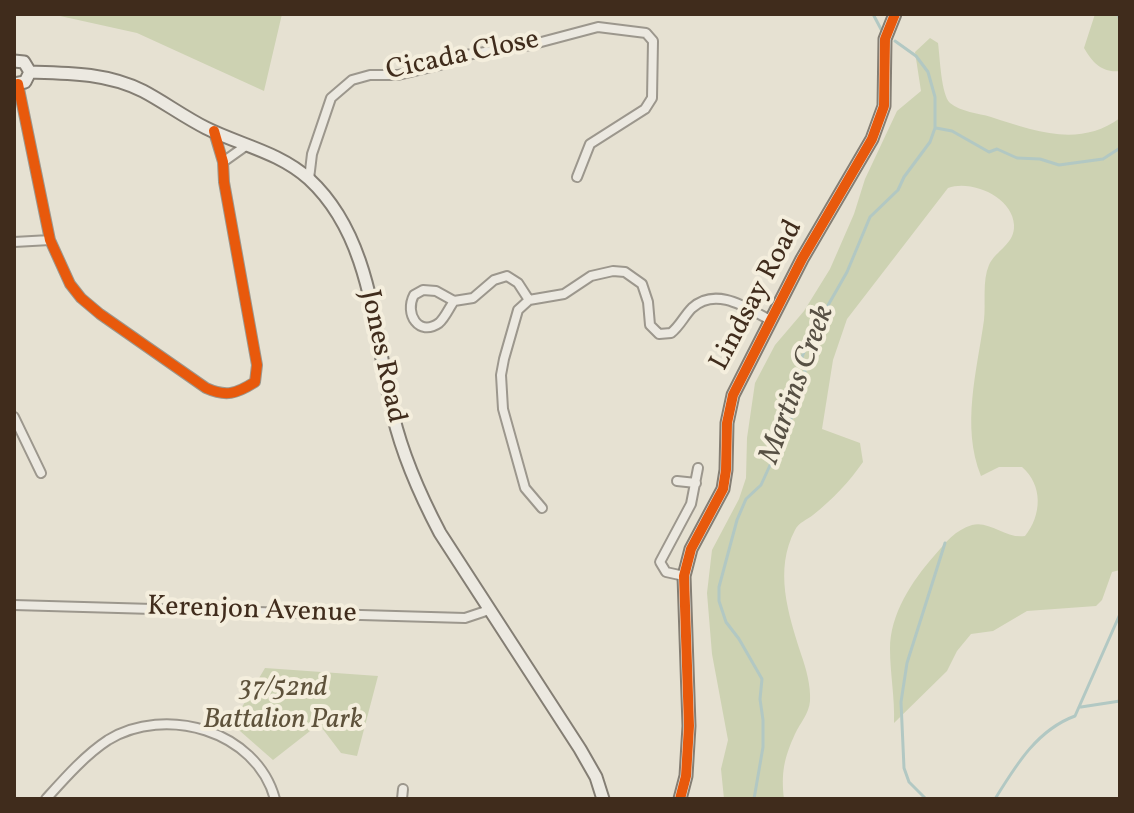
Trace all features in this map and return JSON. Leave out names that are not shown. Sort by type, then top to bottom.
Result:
[{"type":"main road","name":"Lindsay Road","points":[[680,799],[686,776],[689,726],[684,576],[691,549],[723,489],[727,423],[733,395],[770,320],[872,139],[884,106],[885,39],[895,14]]},
{"type":"main road","points":[[14,61],[24,62],[30,72],[27,80],[16,84]]},
{"type":"main road","name":"Jones Road","points":[[30,72],[88,74],[143,91],[214,131],[292,166],[309,179],[342,220],[356,251],[393,415],[412,475],[440,533],[580,749],[603,799]]},
{"type":"street","name":"Cicada Close","points":[[312,154],[331,98],[352,80],[370,75],[398,75],[466,55],[530,45],[598,27],[646,33],[653,41],[652,98],[645,109],[590,144],[577,177]]},
{"type":"street","points":[[16,84],[50,240],[70,284],[100,314],[206,388],[222,395],[239,392],[255,382],[257,365],[223,162],[214,131]]},
{"type":"street","points":[[223,162],[247,145]]},
{"type":"street","points":[[292,166],[312,154]]},
{"type":"street","points":[[309,179],[312,154]]},
{"type":"street","points":[[14,242],[50,240]]},
{"type":"street","points":[[542,508],[525,488],[501,393],[504,359],[513,319],[529,300],[564,294],[591,276],[613,271],[625,272],[642,284],[648,302],[650,325],[659,334],[671,333],[696,304],[714,299],[734,301],[770,320]]},
{"type":"street","points":[[454,301],[441,321],[433,326],[423,326],[412,318],[412,299],[423,290],[436,291],[454,301],[473,298],[494,280],[507,276],[518,283],[529,300]]},
{"type":"street","points":[[14,417],[41,473]]},
{"type":"street","points":[[684,576],[666,572],[660,562],[691,504],[698,468]]},
{"type":"street","points":[[677,481],[696,483]]},
{"type":"street","name":"Kerenjon Avenue","points":[[14,605],[465,618],[489,610]]},
{"type":"street","points":[[46,799],[107,741],[132,729],[169,724],[206,730],[232,743],[254,762],[275,799]]},
{"type":"green space","points":[[51,14],[282,14],[264,91],[137,33]]},
{"type":"green space","points":[[1095,14],[1120,14],[1120,71],[1099,66],[1084,48]]},
{"type":"green space","points":[[930,38],[938,43],[947,98],[959,108],[1040,131],[1073,135],[1104,127],[1120,118],[1120,570],[1112,572],[1102,600],[1096,606],[1027,611],[993,631],[971,634],[957,651],[947,671],[894,723],[891,636],[898,611],[910,587],[942,546],[960,530],[978,524],[1011,535],[1025,536],[1037,510],[1034,482],[1022,467],[999,467],[981,476],[972,438],[972,398],[984,320],[986,278],[992,260],[1012,237],[1012,215],[999,199],[979,188],[948,188],[847,319],[833,360],[822,429],[860,443],[863,462],[834,497],[795,530],[785,560],[785,592],[808,677],[810,701],[786,758],[784,799],[724,799],[721,769],[728,740],[712,654],[707,593],[712,550],[739,499],[746,478],[747,438],[755,383],[775,345],[804,311],[830,269],[854,214],[865,179],[897,111],[921,91],[915,52]]},
{"type":"green space","name":"37/52nd Battalion Park","points":[[265,668],[378,676],[357,756],[341,753],[319,724],[273,760],[232,724]]},
{"type":"waterway","name":"Martins Creek","points":[[873,14],[883,33]]},
{"type":"waterway","points":[[1118,14],[1120,21]]},
{"type":"waterway","name":"Martins Creek","points":[[754,799],[763,747],[762,679],[726,622],[719,601],[719,587],[737,520],[746,499],[761,485],[796,408],[806,376],[802,357],[810,337],[847,272],[870,217],[898,190],[930,142],[935,128],[935,97],[928,72],[916,56],[895,41]]},
{"type":"waterway","points":[[936,128],[952,131],[989,152],[997,149],[1017,158],[1040,159],[1059,165],[1103,159],[1120,148]]},
{"type":"waterway","points":[[926,799],[909,782],[904,768],[901,702],[907,663],[945,543]]},
{"type":"waterway","points":[[995,799],[1039,739],[1075,716],[1120,614]]},
{"type":"waterway","points":[[1081,707],[1120,701]]},
{"type":"cycle path","points":[[680,799],[686,776],[689,726],[684,576],[691,549],[723,489],[727,423],[733,395],[802,259],[872,139],[884,106],[885,39],[895,14]]},
{"type":"cycle path","points":[[18,84],[50,240],[70,284],[100,314],[206,388],[225,393],[236,392],[255,382],[257,365],[223,162],[214,131]]}]
